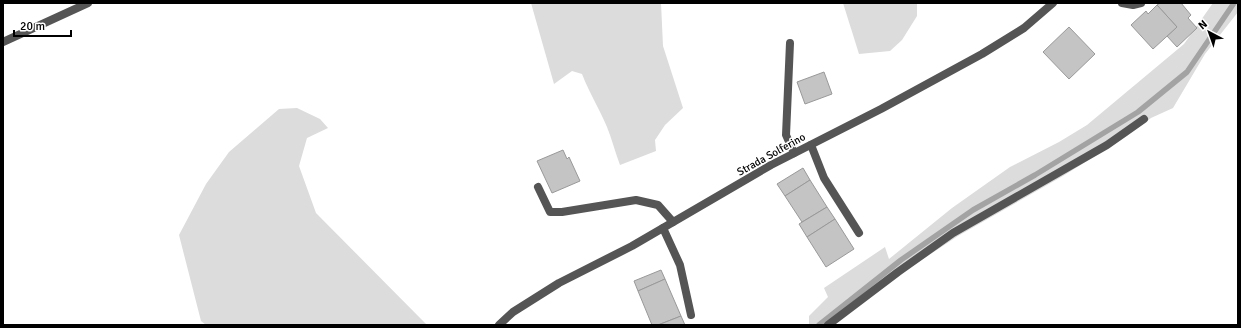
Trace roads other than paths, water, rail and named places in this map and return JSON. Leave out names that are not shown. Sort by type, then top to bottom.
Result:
[{"type":"street","points":[[3,42],[88,3]]},
{"type":"street","name":"Strada Solferino","points":[[504,323],[513,312],[559,283],[632,246],[771,165],[881,109],[982,54],[1024,28],[1053,3]]},
{"type":"street","points":[[1122,3],[1133,5],[1141,3]]},
{"type":"street","points":[[790,43],[786,135],[794,153]]},
{"type":"street","points":[[828,325],[953,233],[1100,149],[1144,119]]},
{"type":"street","points":[[811,144],[824,178],[859,233]]},
{"type":"street","points":[[538,187],[550,212],[562,212],[636,200],[658,205],[673,222]]},
{"type":"street","points":[[663,228],[680,264],[691,315]]},
{"type":"waterway","points":[[819,325],[901,260],[973,210],[1035,175],[1138,112],[1187,72],[1234,3]]}]
